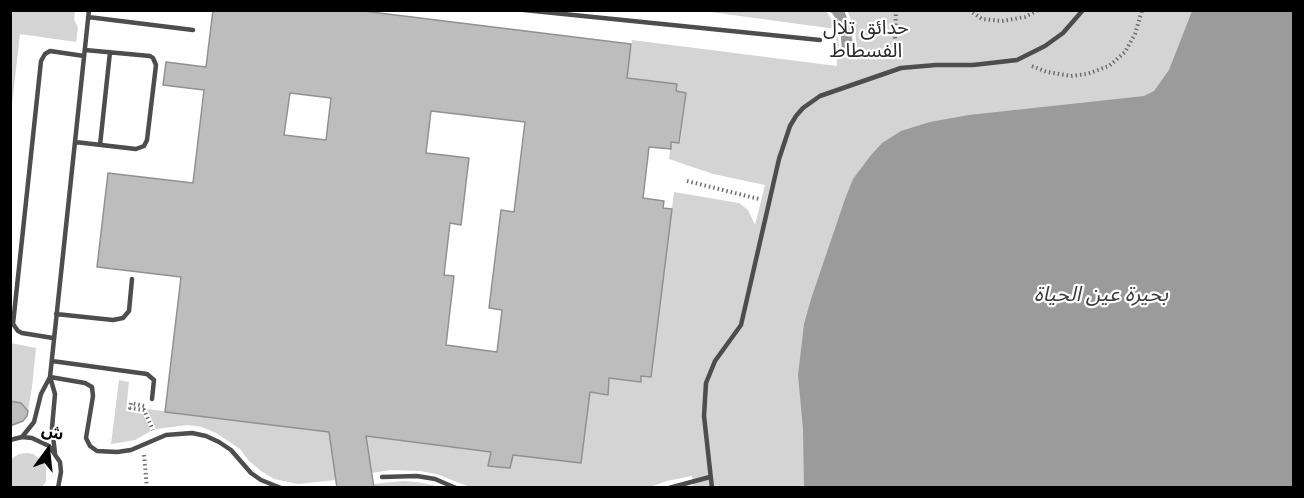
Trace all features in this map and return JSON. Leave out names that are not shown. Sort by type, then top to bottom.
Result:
[{"type":"lane","points":[[22,437],[33,422],[41,394],[50,377],[89,10]]},
{"type":"lane","points":[[524,10],[820,40]]},
{"type":"lane","points":[[712,488],[704,416],[706,382],[715,361],[741,325],[786,137],[796,116],[820,96],[901,68],[973,65],[1017,60],[1045,46],[1063,33],[1083,10]]},
{"type":"lane","points":[[88,17],[193,30]]},
{"type":"lane","points":[[75,142],[136,149],[146,143],[156,65],[150,56],[85,50]]},
{"type":"lane","points":[[53,338],[22,333],[13,324],[39,73],[42,57],[50,51],[84,56]]},
{"type":"lane","points":[[100,145],[110,52]]},
{"type":"lane","points":[[56,314],[113,320],[123,318],[129,311],[132,279]]},
{"type":"lane","points":[[52,361],[147,374],[153,380],[152,399]]},
{"type":"lane","points":[[50,377],[85,382],[92,387],[93,396],[86,438],[93,449],[102,452],[131,450],[157,437],[179,433],[206,436],[231,450],[251,473],[261,480],[281,488]]},
{"type":"lane","points":[[50,377],[56,394],[52,428],[55,453]]},
{"type":"lane","points":[[10,440],[22,437],[41,441],[55,453],[60,462],[61,472],[58,488]]},
{"type":"lane","points":[[382,477],[417,476],[435,479],[456,488]]},
{"type":"lane","points":[[669,488],[710,477]]},
{"type":"path","points":[[896,10],[895,37],[901,68]]},
{"type":"path","points":[[969,10],[982,19],[1002,21],[1025,17],[1036,11]]},
{"type":"path","points":[[1017,60],[1047,72],[1071,76],[1088,74],[1109,66],[1125,52],[1135,34],[1142,10]]},
{"type":"path","points":[[687,182],[769,202]]},
{"type":"path","points":[[151,408],[131,404],[130,408],[144,410],[157,437]]},
{"type":"path","points":[[143,444],[147,488]]},
{"type":"green space","points":[[11,10],[75,11],[74,19],[78,28],[76,42],[20,34],[11,113]]},
{"type":"green space","name":"بحيرة عين الحياة","points":[[703,11],[1293,11],[1293,487],[693,488],[692,476],[650,487],[470,487],[436,474],[420,471],[390,470],[372,473],[366,436],[491,452],[488,466],[510,468],[513,455],[590,392],[608,395],[609,378],[640,382],[641,376],[651,377],[674,192],[739,203],[748,210],[755,225],[765,185],[713,174],[669,159],[671,142],[680,143],[686,93],[676,91],[676,84],[627,78],[632,40],[837,66],[836,29]]},
{"type":"green space","points":[[11,343],[36,348],[28,411],[21,403],[16,402],[11,405]]},
{"type":"green space","points":[[119,380],[129,382],[126,411],[143,414],[151,431],[135,440],[111,444]]},
{"type":"green space","points":[[147,409],[329,432],[336,480],[298,484],[274,479],[249,461],[240,449],[216,433],[202,427],[188,425],[156,429]]},
{"type":"green space","points":[[19,454],[33,454],[44,462],[46,482],[42,487],[11,487],[11,459]]},
{"type":"green space","points":[[402,481],[442,487],[374,487],[374,484]]},
{"type":"water","points":[[829,11],[844,11],[849,20],[854,55],[842,54],[840,26]]},
{"type":"water","name":"بحيرة عين الحياة","points":[[1192,11],[1293,11],[1293,487],[804,487],[803,429],[798,375],[804,324],[845,199],[853,179],[871,155],[882,143],[901,131],[930,122],[969,115],[1144,96],[1154,91],[1169,70]]},
{"type":"pier","points":[[844,10],[847,10],[855,29],[857,55],[855,58],[840,56],[837,27],[826,11],[832,13],[840,26],[842,54],[854,55],[852,30]]},
{"type":"building","points":[[213,10],[355,10],[631,44],[627,78],[677,84],[676,91],[686,93],[679,143],[671,142],[671,149],[649,147],[643,198],[664,201],[663,208],[672,209],[651,377],[641,376],[641,382],[609,378],[608,395],[590,392],[581,463],[513,455],[510,468],[488,466],[491,452],[366,436],[374,488],[337,488],[329,432],[165,412],[181,277],[97,267],[108,173],[193,183],[204,90],[163,85],[166,62],[206,67]],"holes":[[[290,93],[331,98],[326,140],[284,135]],[[431,111],[525,122],[514,212],[501,210],[489,308],[502,310],[497,352],[446,345],[454,276],[444,275],[450,223],[461,225],[469,158],[426,153]]]},
{"type":"building","points":[[10,401],[21,403],[28,411],[23,421],[10,426]]},
{"type":"park label","name":"حدائق تلال الفسطاط","points":[[866,40]]}]
